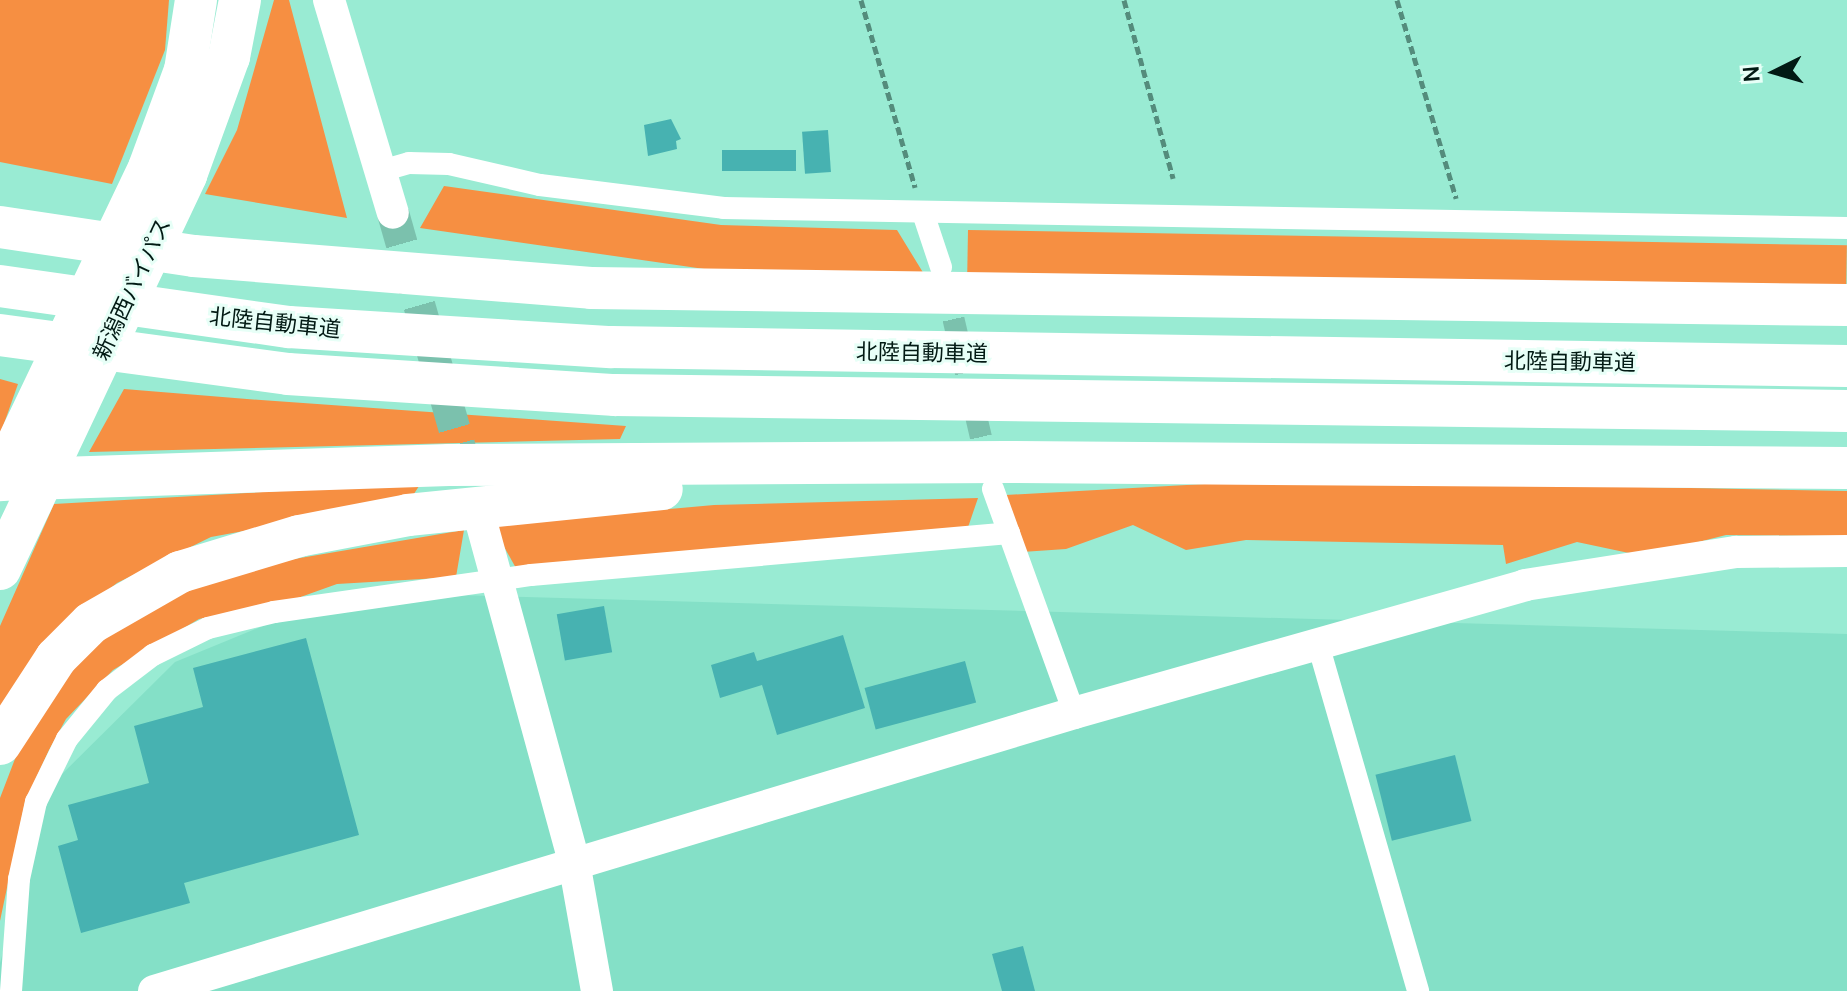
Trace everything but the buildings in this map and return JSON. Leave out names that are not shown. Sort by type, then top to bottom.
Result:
[{"type":"highway","points":[[196,0],[185,70],[149,168],[0,480],[449,465],[1000,476],[1847,468]]},
{"type":"highway","name":"新潟西バイパス","points":[[0,569],[186,175],[229,57],[240,0]]},
{"type":"highway","points":[[0,198],[75,228]]},
{"type":"highway","points":[[0,227],[75,228],[197,249],[591,288],[1847,305]]},
{"type":"highway","name":"北陸自動車道","points":[[20,290],[304,328],[611,347],[1847,366]]},
{"type":"highway","name":"北陸自動車道","points":[[10,336],[138,356],[288,374],[615,395],[1847,411]]},
{"type":"highway","points":[[0,744],[33,689],[91,623],[133,595],[232,554],[408,515],[512,501],[1000,476]]},
{"type":"street","points":[[329,0],[393,213]]},
{"type":"street","points":[[381,171],[409,163],[449,164],[540,185],[663,203],[923,213],[1847,228]]},
{"type":"street","points":[[923,213],[941,267]]},
{"type":"street","points":[[1000,476],[1009,533],[1074,713]]},
{"type":"street","points":[[482,525],[574,862],[597,991]]},
{"type":"street","points":[[11,991],[19,879],[36,802],[67,739],[107,690],[153,655],[208,628],[274,612],[497,583],[531,575],[1009,533]]},
{"type":"street","points":[[154,991],[1074,713],[1525,585],[1736,552],[1847,551]]},
{"type":"street","points":[[1318,644],[1418,991]]},
{"type":"path","points":[[861,0],[923,213]]},
{"type":"path","points":[[1124,0],[1173,178]]},
{"type":"path","points":[[1397,0],[1463,221]]},
{"type":"shaded area","points":[[0,0],[169,0],[165,50],[112,184],[0,162]]},
{"type":"shaded area","points":[[274,0],[289,0],[347,218],[205,194],[237,130]]},
{"type":"shaded area","points":[[444,186],[721,225],[897,230],[927,279],[732,273],[420,228]]},
{"type":"shaded area","points":[[968,230],[1847,245],[1846,293],[967,278]]},
{"type":"shaded area","points":[[0,379],[18,384],[0,435]]},
{"type":"shaded area","points":[[124,389],[626,426],[620,439],[89,452]]},
{"type":"shaded area","points":[[1278,480],[1847,491],[1847,536],[1726,535],[1643,556],[1577,542],[1506,564],[1503,545],[1246,540],[1186,550],[1133,525],[1066,549],[1022,552],[1006,495]]},
{"type":"shaded area","points":[[421,483],[410,500],[211,537],[117,583],[52,635],[0,711],[0,626],[54,504]]},
{"type":"shaded area","points":[[978,498],[965,536],[517,570],[492,525],[714,505]]},
{"type":"shaded area","points":[[464,530],[456,577],[337,584],[295,599],[199,619],[113,670],[66,719],[25,802],[0,921],[0,798],[28,725],[98,636],[191,583],[265,564]]},
{"type":"shaded area","points":[[346,592],[1847,634],[1847,991],[0,991],[0,963],[49,787],[175,662]]},
{"type":"tunnel","points":[[393,213],[482,525]]},
{"type":"tunnel","points":[[946,287],[988,468]]}]
